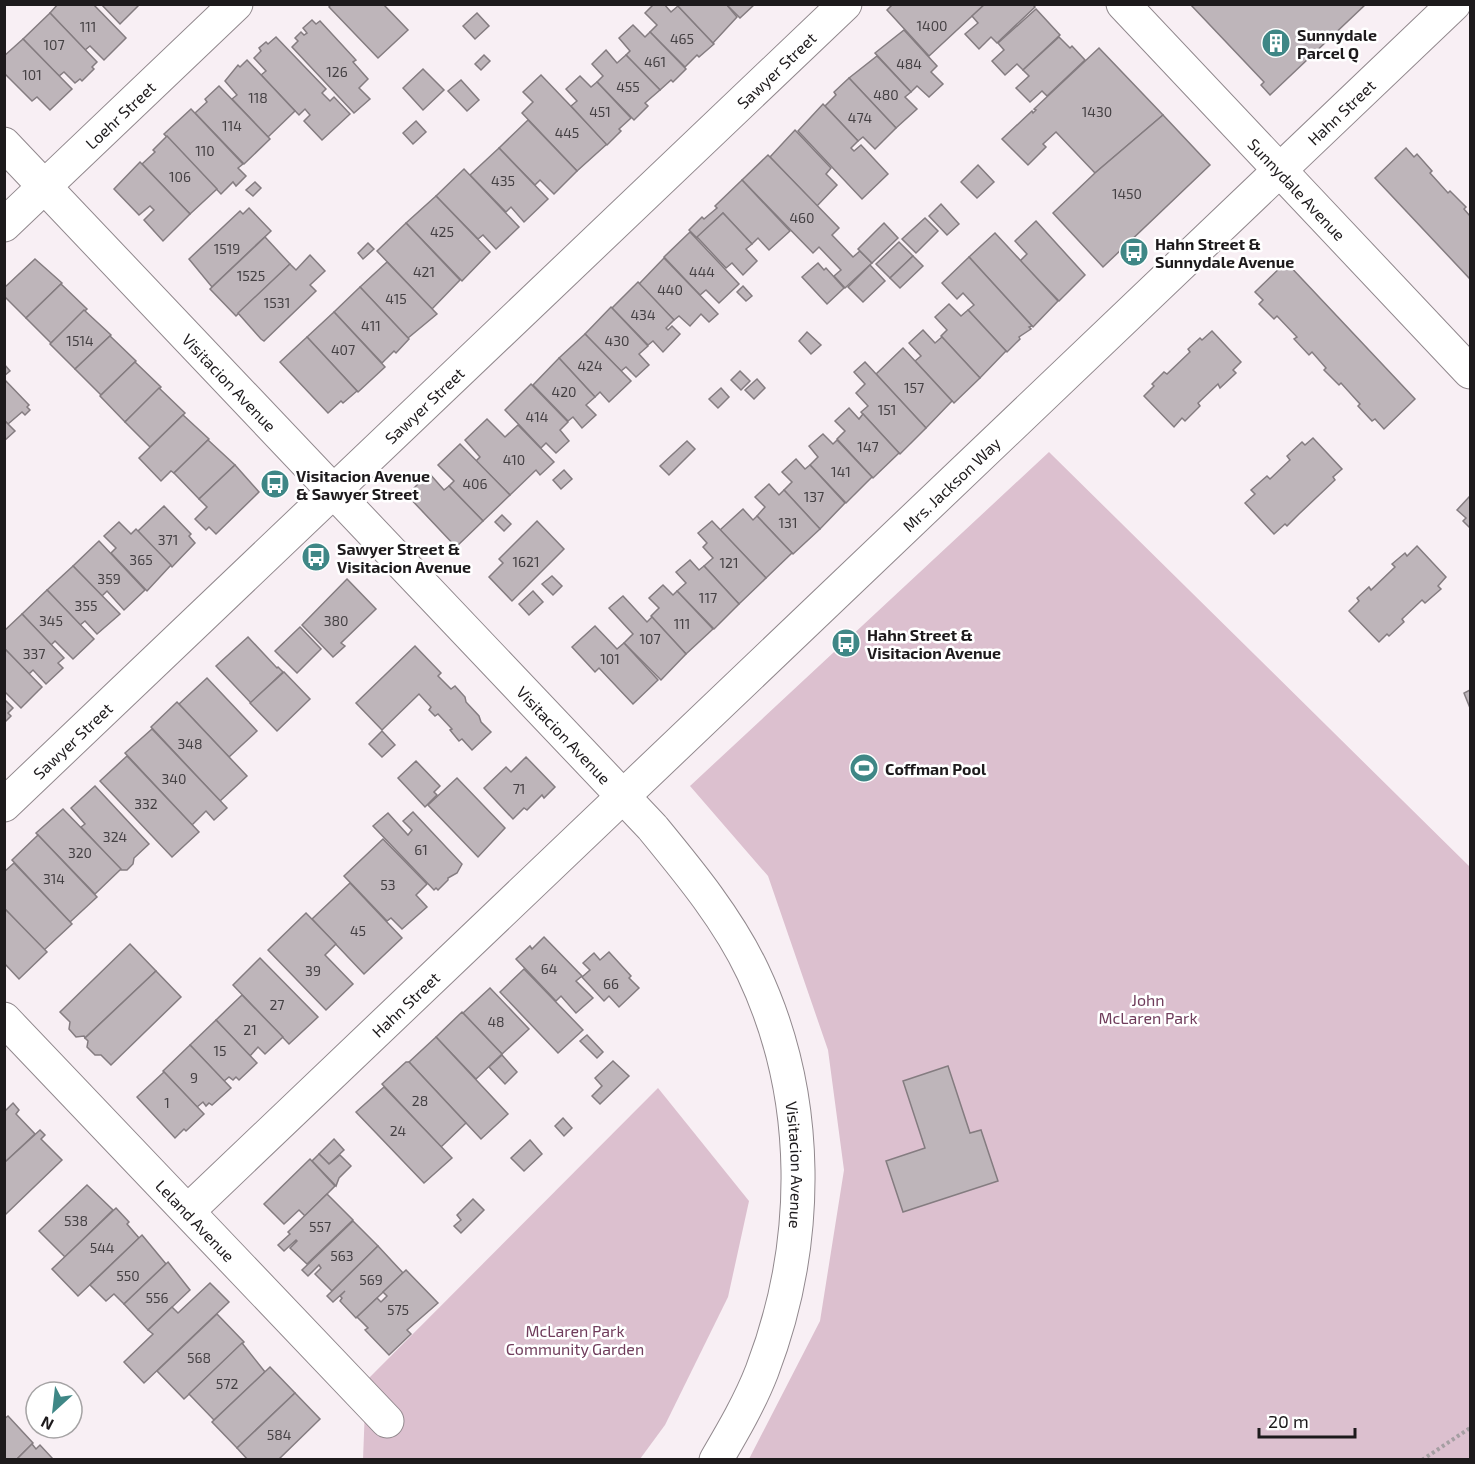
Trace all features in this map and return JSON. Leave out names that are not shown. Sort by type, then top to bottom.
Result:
[{"type":"street","name":"Loehr Street","points":[[4,225],[236,4]]},
{"type":"street","name":"Sawyer Street","points":[[4,805],[845,4]]},
{"type":"street","name":"Sunnydale Avenue","points":[[1123,4],[1470,372]]},
{"type":"street","name":"Hahn Street","points":[[1280,170],[1454,4]]},
{"type":"street","name":"Visitacion Avenue","points":[[4,144],[623,797],[688,870],[724,921],[753,972],[775,1027],[791,1096],[798,1143],[798,1199],[793,1258],[781,1314],[761,1372],[739,1420],[716,1460]]},
{"type":"street","name":"Mrs. Jackson Way","points":[[623,797],[1280,170]]},
{"type":"street","name":"Hahn Street","points":[[188,1211],[623,797]]},
{"type":"street","name":"Leland Avenue","points":[[4,1019],[387,1421]]},
{"type":"path","points":[[1422,1460],[1470,1428]]},
{"type":"green space","name":"John McLaren Park","points":[[1049,452],[1470,867],[1470,1459],[749,1459],[820,1321],[844,1170],[828,1050],[768,876],[690,786]]},
{"type":"green space","name":"McLaren Park Community Garden","points":[[658,1088],[749,1201],[728,1297],[665,1425],[640,1459],[363,1460],[366,1381]]},
{"type":"building","points":[[58,4],[93,4],[126,38],[104,60],[90,46],[85,50],[50,13]]},
{"type":"building","points":[[101,4],[140,4],[120,24]]},
{"type":"building","points":[[331,4],[383,4],[408,30],[378,58],[329,7]]},
{"type":"building","points":[[654,4],[664,4],[671,12],[678,6],[714,44],[699,57],[697,55],[685,67],[650,32],[657,25],[645,13]]},
{"type":"building","points":[[679,4],[726,4],[737,17],[713,43],[678,6]]},
{"type":"building","points":[[726,4],[755,4],[740,18]]},
{"type":"building","points":[[893,4],[985,4],[929,56],[887,10]]},
{"type":"building","points":[[985,4],[1032,4],[1035,7],[997,43],[991,37],[979,49],[965,34],[978,23],[972,16]]},
{"type":"building","name":"Sunnydale Parcel Q","points":[[1190,4],[1366,4],[1270,95],[1261,85],[1264,82]]},
{"type":"building","points":[[1036,9],[1060,35],[1023,70],[1017,64],[1005,75],[992,61],[1004,50],[998,43]]},
{"type":"building","points":[[50,13],[97,62],[92,67],[94,69],[82,81],[80,79],[75,83],[64,72],[59,76],[23,39]]},
{"type":"building","points":[[477,13],[489,26],[475,39],[463,26]]},
{"type":"building","points":[[312,20],[316,24],[320,21],[356,60],[353,62],[368,79],[359,88],[370,99],[354,113],[292,47],[298,41],[295,38],[301,32],[304,35],[307,33],[303,28]]},
{"type":"building","points":[[633,25],[645,37],[650,32],[686,69],[673,82],[671,80],[660,90],[626,55],[630,51],[619,38]]},
{"type":"building","points":[[904,30],[937,66],[931,72],[943,84],[929,97],[917,86],[911,92],[875,53]]},
{"type":"building","points":[[276,37],[326,89],[322,93],[330,101],[334,97],[350,114],[322,140],[304,121],[310,115],[305,109],[299,115],[261,75],[266,71],[254,58],[261,51],[259,48]]},
{"type":"building","points":[[1059,37],[1070,48],[1072,46],[1085,60],[1047,96],[1042,91],[1030,102],[1016,88],[1029,76],[1023,70]]},
{"type":"building","points":[[23,39],[72,89],[50,110],[37,97],[32,101],[4,73],[4,56]]},
{"type":"building","points":[[1099,48],[1163,115],[1095,173],[1056,132],[1043,144],[1046,147],[1028,165],[1002,139],[1032,111],[1033,113],[1036,110],[1034,109]]},
{"type":"building","points":[[606,50],[617,63],[626,55],[660,90],[645,103],[648,106],[634,120],[597,82],[603,76],[592,64]]},
{"type":"building","points":[[484,55],[490,61],[481,70],[475,64]]},
{"type":"building","points":[[877,56],[911,92],[905,97],[917,109],[896,128],[849,78]]},
{"type":"building","points":[[247,60],[295,111],[268,137],[232,99],[237,95],[225,81],[238,65],[240,67]]},
{"type":"building","points":[[423,69],[444,90],[423,110],[403,88]]},
{"type":"building","points":[[541,75],[607,144],[577,171],[522,113],[533,102],[523,92]]},
{"type":"building","points":[[580,76],[591,87],[597,82],[631,118],[607,145],[571,106],[577,101],[566,89]]},
{"type":"building","points":[[849,78],[896,128],[875,149],[863,137],[858,141],[825,106],[836,95],[834,92]]},
{"type":"building","points":[[461,80],[479,100],[467,111],[448,91]]},
{"type":"building","points":[[219,86],[270,139],[244,164],[195,113],[207,102],[205,99]]},
{"type":"building","points":[[823,104],[858,141],[851,148],[854,151],[861,145],[888,174],[862,199],[798,131]]},
{"type":"building","points":[[191,109],[243,164],[238,168],[246,176],[236,186],[233,182],[221,194],[164,134]]},
{"type":"building","points":[[1163,115],[1210,165],[1103,267],[1053,213],[1095,173]]},
{"type":"building","points":[[528,120],[577,171],[554,194],[540,180],[535,185],[499,148]]},
{"type":"building","points":[[416,121],[426,132],[413,144],[403,133]]},
{"type":"building","points":[[795,130],[831,168],[826,174],[837,185],[817,206],[770,157]]},
{"type":"building","points":[[167,136],[217,189],[190,214],[142,164]]},
{"type":"building","points":[[499,148],[548,199],[524,222],[511,207],[506,212],[470,175]]},
{"type":"building","points":[[1406,148],[1414,157],[1417,154],[1448,193],[1450,191],[1466,207],[1464,209],[1470,216],[1470,279],[1375,178]]},
{"type":"building","points":[[768,155],[839,228],[832,235],[853,257],[860,251],[872,263],[845,288],[834,276],[841,270],[819,247],[813,253],[742,180]]},
{"type":"building","points":[[140,162],[190,214],[163,241],[144,220],[154,210],[150,206],[139,215],[114,189]]},
{"type":"building","points":[[978,165],[994,182],[977,198],[961,182]]},
{"type":"building","points":[[464,169],[519,227],[496,249],[483,235],[478,239],[436,196]]},
{"type":"building","points":[[742,180],[790,231],[769,250],[758,238],[752,244],[723,213],[697,238],[689,230],[702,217],[704,219],[717,208],[715,206]]},
{"type":"building","points":[[255,182],[261,188],[253,196],[246,190]]},
{"type":"building","points":[[436,196],[490,252],[462,281],[406,223]]},
{"type":"building","points":[[941,204],[959,224],[947,235],[929,216]]},
{"type":"building","points":[[249,208],[271,231],[212,287],[189,259],[240,211],[243,214]]},
{"type":"building","points":[[723,213],[752,244],[746,249],[757,261],[743,275],[732,263],[726,268],[697,237]]},
{"type":"building","points":[[925,218],[938,231],[916,253],[902,239]]},
{"type":"building","points":[[1036,221],[1085,275],[1059,301],[1020,261],[1027,254],[1015,241]]},
{"type":"building","points":[[406,223],[460,280],[432,309],[377,251]]},
{"type":"building","points":[[884,223],[898,238],[872,263],[858,249]]},
{"type":"building","points":[[690,232],[739,284],[719,303],[706,290],[700,295],[664,257]]},
{"type":"building","points":[[995,233],[1058,301],[1033,327],[969,257]]},
{"type":"building","points":[[265,237],[290,264],[236,316],[210,289]]},
{"type":"building","points":[[899,242],[913,256],[890,278],[876,264]]},
{"type":"building","points":[[368,243],[374,249],[363,259],[358,253]]},
{"type":"building","points":[[1137,243],[1141,248],[1128,260],[1124,255]]},
{"type":"building","points":[[310,255],[325,271],[310,285],[316,291],[264,341],[238,313],[290,264],[296,270]]},
{"type":"building","points":[[913,256],[923,266],[900,288],[890,278]]},
{"type":"building","points":[[969,257],[1032,326],[1007,352],[968,310],[974,305],[963,293],[957,299],[942,283]]},
{"type":"building","points":[[664,258],[718,314],[709,322],[701,314],[690,326],[679,316],[674,320],[639,284]]},
{"type":"building","points":[[35,259],[62,283],[26,318],[4,296],[4,288]]},
{"type":"building","points":[[387,262],[437,314],[408,338],[360,287]]},
{"type":"building","points":[[1286,262],[1415,399],[1384,429],[1375,419],[1372,421],[1341,383],[1339,385],[1324,370],[1326,368],[1312,352],[1309,355],[1294,339],[1297,337],[1277,316],[1274,319],[1259,304],[1263,300],[1255,292]]},
{"type":"building","points":[[818,263],[824,270],[826,268],[844,288],[827,304],[802,277]]},
{"type":"building","points":[[870,265],[885,281],[863,302],[848,287]]},
{"type":"building","points":[[638,282],[674,320],[666,328],[668,330],[672,326],[680,334],[663,352],[653,341],[648,345],[612,308]]},
{"type":"building","points":[[61,284],[87,309],[51,343],[26,318]]},
{"type":"building","points":[[743,286],[752,296],[746,301],[737,292]]},
{"type":"building","points":[[360,287],[409,339],[396,353],[394,351],[382,363],[334,312]]},
{"type":"building","points":[[949,304],[961,316],[968,310],[1006,351],[980,378],[941,336],[947,330],[935,317]]},
{"type":"building","points":[[611,307],[648,346],[639,354],[649,365],[636,377],[626,367],[621,371],[585,334]]},
{"type":"building","points":[[84,310],[111,335],[75,369],[50,344]]},
{"type":"building","points":[[334,312],[385,367],[358,392],[307,337]]},
{"type":"building","points":[[923,330],[935,343],[942,337],[980,378],[954,403],[915,361],[921,356],[909,343]]},
{"type":"building","points":[[1212,331],[1241,362],[1233,370],[1236,373],[1220,388],[1218,384],[1198,403],[1200,406],[1185,421],[1182,418],[1174,427],[1144,396],[1164,372],[1167,374],[1190,352],[1188,349]]},
{"type":"building","points":[[807,332],[821,345],[811,354],[799,341]]},
{"type":"building","points":[[585,334],[631,381],[609,402],[600,392],[595,397],[559,358]]},
{"type":"building","points":[[110,336],[136,361],[101,395],[75,369]]},
{"type":"building","points":[[307,337],[357,391],[328,413],[280,362]]},
{"type":"building","points":[[903,348],[952,401],[926,428],[876,374]]},
{"type":"building","points":[[559,358],[595,397],[586,405],[596,415],[582,428],[573,417],[568,421],[533,385]]},
{"type":"building","points":[[135,362],[161,387],[125,422],[100,396]]},
{"type":"building","points":[[865,362],[926,428],[900,454],[861,412],[868,406],[856,393],[865,384],[854,372]]},
{"type":"building","points":[[4,364],[10,371],[4,376]]},
{"type":"building","points":[[740,371],[750,381],[741,390],[731,380]]},
{"type":"building","points":[[4,379],[29,405],[27,407],[30,410],[25,415],[22,412],[8,424],[4,420]]},
{"type":"building","points":[[757,379],[765,388],[754,399],[745,390]]},
{"type":"building","points":[[531,384],[568,422],[560,430],[569,441],[556,453],[546,443],[541,448],[505,410]]},
{"type":"building","points":[[159,388],[185,413],[150,447],[125,422]]},
{"type":"building","points":[[721,388],[729,397],[718,408],[709,399]]},
{"type":"building","points":[[849,408],[859,419],[863,414],[899,453],[873,478],[837,439],[845,431],[835,421]]},
{"type":"building","points":[[183,415],[209,439],[174,473],[171,471],[161,481],[139,458]]},
{"type":"building","points":[[487,419],[505,437],[518,425],[554,462],[540,475],[536,470],[510,495],[476,461],[480,457],[465,440]]},
{"type":"building","points":[[4,420],[15,431],[4,441]]},
{"type":"building","points":[[823,434],[833,444],[837,440],[872,477],[846,503],[810,465],[818,457],[809,446]]},
{"type":"building","points":[[1313,438],[1342,469],[1333,477],[1335,480],[1287,526],[1285,524],[1274,534],[1245,503],[1255,494],[1251,490],[1267,476],[1270,479],[1290,460],[1287,456],[1302,442],[1305,445]]},
{"type":"building","points":[[208,440],[235,465],[199,499],[174,473]]},
{"type":"building","points":[[687,441],[695,449],[669,475],[660,466]]},
{"type":"building","points":[[460,444],[510,495],[483,521],[449,486],[454,481],[438,465]]},
{"type":"building","points":[[796,459],[805,469],[810,465],[845,503],[820,529],[784,490],[792,482],[782,472]]},
{"type":"building","points":[[235,465],[259,492],[216,534],[209,527],[206,530],[195,519],[207,507],[199,499]]},
{"type":"building","points":[[564,470],[572,479],[561,489],[553,480]]},
{"type":"building","points":[[429,473],[444,490],[449,486],[483,521],[456,547],[407,495]]},
{"type":"building","points":[[769,484],[779,495],[784,490],[820,529],[793,554],[757,516],[765,507],[755,497]]},
{"type":"building","points":[[1470,496],[1470,528],[1463,521],[1466,518],[1457,510]]},
{"type":"building","points":[[164,506],[191,534],[189,536],[195,543],[172,567],[138,531]]},
{"type":"building","points":[[743,509],[753,520],[757,516],[792,553],[766,578],[720,530]]},
{"type":"building","points":[[502,515],[511,524],[504,531],[495,522]]},
{"type":"building","points":[[537,521],[564,549],[512,601],[489,577],[503,563],[499,559]]},
{"type":"building","points":[[712,521],[766,578],[739,604],[704,566],[713,558],[703,547],[707,543],[698,533]]},
{"type":"building","points":[[119,522],[131,534],[136,529],[171,565],[147,591],[111,553],[116,548],[104,536]]},
{"type":"building","points":[[99,541],[145,590],[124,610],[107,591],[102,596],[73,566]]},
{"type":"building","points":[[1417,546],[1446,577],[1438,586],[1441,589],[1425,603],[1422,600],[1402,619],[1404,622],[1379,642],[1349,611],[1359,601],[1357,598],[1369,587],[1371,590],[1395,567],[1392,564],[1405,553],[1407,556]]},
{"type":"building","points":[[690,560],[699,570],[704,566],[739,604],[714,629],[677,591],[686,583],[676,572]]},
{"type":"building","points":[[73,566],[120,614],[97,634],[85,621],[80,625],[47,590]]},
{"type":"building","points":[[552,576],[562,586],[553,595],[542,584]]},
{"type":"building","points":[[347,579],[376,609],[341,643],[345,646],[333,657],[302,625]]},
{"type":"building","points":[[663,585],[673,595],[677,591],[713,629],[686,654],[651,616],[659,608],[649,598]]},
{"type":"building","points":[[47,590],[94,639],[73,659],[55,641],[51,645],[22,614]]},
{"type":"building","points":[[533,591],[543,602],[529,615],[519,604]]},
{"type":"building","points":[[623,596],[647,622],[652,617],[686,654],[661,680],[624,643],[633,634],[609,608]]},
{"type":"building","points":[[22,614],[64,658],[58,663],[63,668],[46,684],[33,670],[29,674],[4,648],[4,631]]},
{"type":"building","points":[[595,626],[617,649],[624,643],[658,680],[633,704],[599,668],[595,672],[572,647]]},
{"type":"building","points":[[300,627],[321,649],[297,673],[275,651]]},
{"type":"building","points":[[248,637],[283,672],[251,703],[216,666]]},
{"type":"building","points":[[415,646],[441,673],[438,676],[451,689],[455,686],[465,697],[466,702],[491,732],[472,750],[462,739],[459,741],[450,730],[452,729],[438,714],[435,716],[429,710],[431,707],[419,694],[382,730],[356,703]]},
{"type":"building","points":[[4,648],[42,687],[21,708],[4,691]]},
{"type":"building","points":[[284,672],[310,699],[277,731],[250,703]]},
{"type":"building","points":[[207,678],[257,731],[229,757],[179,704]]},
{"type":"building","points":[[1470,690],[1470,708],[1464,693]]},
{"type":"building","points":[[4,699],[13,708],[8,713],[11,716],[4,723]]},
{"type":"building","points":[[177,702],[247,776],[220,801],[151,727]]},
{"type":"building","points":[[152,729],[227,808],[214,820],[206,811],[192,825],[125,753]]},
{"type":"building","points":[[382,731],[395,745],[382,757],[369,744]]},
{"type":"building","points":[[127,756],[199,832],[172,857],[100,781]]},
{"type":"building","points":[[526,757],[555,787],[544,798],[542,795],[527,810],[524,808],[513,819],[484,788],[506,767],[511,772]]},
{"type":"building","points":[[416,761],[440,786],[434,792],[437,795],[425,807],[398,778]]},
{"type":"building","points":[[457,778],[505,828],[478,857],[428,805]]},
{"type":"building","points":[[95,786],[149,844],[134,858],[133,864],[127,870],[121,870],[81,827],[85,824],[71,808]]},
{"type":"building","points":[[63,809],[121,869],[95,894],[36,833]]},
{"type":"building","points":[[413,812],[462,864],[457,873],[448,878],[438,890],[436,888],[434,890],[373,826],[388,813],[408,835],[412,830],[403,821]]},
{"type":"building","points":[[38,835],[97,897],[70,922],[12,860]]},
{"type":"building","points":[[383,839],[427,884],[416,895],[427,907],[402,929],[391,918],[387,921],[344,876]]},
{"type":"building","points":[[14,863],[72,924],[44,950],[4,908],[4,872]]},
{"type":"building","points":[[350,883],[402,938],[364,974],[312,919]]},
{"type":"building","points":[[4,908],[47,952],[19,979],[4,963]]},
{"type":"building","points":[[306,913],[336,944],[325,955],[353,984],[326,1010],[268,950]]},
{"type":"building","points":[[544,937],[582,976],[576,981],[593,998],[576,1013],[561,996],[556,1001],[516,959],[530,946],[532,949]]},
{"type":"building","points":[[130,944],[156,971],[85,1038],[84,1036],[76,1037],[69,1029],[70,1022],[60,1012]]},
{"type":"building","points":[[609,952],[639,988],[619,1007],[609,996],[604,1001],[582,977],[590,970],[583,963],[594,953],[600,960]]},
{"type":"building","points":[[260,958],[318,1017],[289,1044],[233,985]]},
{"type":"building","points":[[524,969],[583,1030],[558,1053],[500,992]]},
{"type":"building","points":[[156,971],[181,997],[111,1065],[101,1055],[95,1055],[87,1047],[88,1041],[85,1038]]},
{"type":"building","points":[[490,988],[529,1029],[502,1054],[463,1013]]},
{"type":"building","points":[[242,995],[283,1037],[265,1054],[258,1047],[250,1056],[216,1020]]},
{"type":"building","points":[[462,1012],[502,1054],[476,1079],[436,1037]]},
{"type":"building","points":[[216,1020],[257,1063],[239,1080],[236,1077],[233,1080],[229,1077],[224,1081],[190,1045]]},
{"type":"building","points":[[587,1035],[603,1052],[597,1058],[580,1041]]},
{"type":"building","points":[[436,1037],[508,1114],[481,1139],[409,1062]]},
{"type":"building","points":[[190,1045],[231,1088],[212,1105],[209,1103],[206,1106],[203,1102],[197,1107],[163,1071]]},
{"type":"building","points":[[502,1055],[517,1072],[505,1084],[489,1067]]},
{"type":"building","points":[[613,1061],[629,1076],[600,1104],[592,1096],[602,1086],[595,1078]]},
{"type":"building","points":[[406,1062],[409,1062],[466,1123],[441,1147],[382,1084]]},
{"type":"building","points":[[948,1066],[970,1133],[981,1130],[998,1181],[903,1212],[886,1161],[925,1148],[903,1081]]},
{"type":"building","points":[[164,1072],[204,1114],[175,1138],[137,1097]]},
{"type":"building","points":[[384,1087],[452,1158],[424,1183],[356,1112]]},
{"type":"building","points":[[13,1103],[19,1110],[16,1114],[35,1134],[4,1163],[4,1112]]},
{"type":"building","points":[[563,1118],[572,1128],[564,1136],[555,1126]]},
{"type":"building","points":[[40,1130],[45,1135],[41,1139],[62,1160],[6,1214],[4,1212],[4,1163]]},
{"type":"building","points":[[334,1139],[344,1150],[329,1164],[319,1154]]},
{"type":"building","points":[[530,1140],[542,1154],[524,1171],[511,1158]]},
{"type":"building","points":[[319,1154],[329,1164],[340,1155],[351,1166],[339,1178],[336,1186],[312,1161]]},
{"type":"building","points":[[310,1159],[335,1186],[305,1216],[299,1210],[284,1224],[264,1204]]},
{"type":"building","points":[[87,1185],[113,1210],[65,1257],[39,1231]]},
{"type":"building","points":[[327,1194],[353,1220],[307,1264],[290,1248],[296,1240],[284,1251],[278,1245]]},
{"type":"building","points":[[473,1199],[484,1210],[461,1233],[454,1226],[461,1220],[457,1215]]},
{"type":"building","points":[[116,1208],[139,1238],[78,1296],[52,1269]]},
{"type":"building","points":[[353,1221],[378,1246],[332,1291],[315,1274],[321,1268],[319,1265],[308,1276],[302,1270]]},
{"type":"building","points":[[142,1235],[166,1264],[124,1304],[114,1294],[106,1301],[90,1285]]},
{"type":"building","points":[[378,1246],[403,1273],[356,1318],[340,1301],[342,1298],[340,1296],[345,1291],[333,1302],[327,1296]]},
{"type":"building","points":[[168,1262],[190,1290],[148,1330],[124,1304]]},
{"type":"building","points":[[406,1270],[438,1303],[407,1330],[411,1334],[389,1355],[365,1330],[368,1328],[357,1317],[377,1298],[381,1302],[387,1296],[383,1292]]},
{"type":"building","points":[[210,1283],[229,1302],[144,1383],[124,1362],[153,1334],[148,1330],[172,1307],[178,1313]]},
{"type":"building","points":[[217,1314],[244,1342],[184,1399],[157,1371]]},
{"type":"building","points":[[242,1343],[265,1372],[214,1420],[189,1394]]},
{"type":"building","points":[[270,1367],[295,1393],[237,1448],[212,1422]]},
{"type":"building","points":[[295,1393],[320,1419],[278,1460],[248,1460],[237,1448]]},
{"type":"building","points":[[8,1416],[24,1433],[24,1440],[30,1440],[33,1443],[16,1460],[4,1460],[4,1419]]},
{"type":"building","points":[[32,1444],[36,1449],[40,1445],[53,1459],[16,1460]]},
{"type":"place","name":"Sunnydale Parcel Q","points":[[1276,43]]},
{"type":"place","name":"Hahn Street & Sunnydale Avenue","points":[[1134,252]]},
{"type":"place","name":"Visitacion Avenue & Sawyer Street","points":[[275,484]]},
{"type":"place","name":"Sawyer Street & Visitacion Avenue","points":[[316,557]]},
{"type":"place","name":"Hahn Street & Visitacion Avenue","points":[[846,643]]},
{"type":"place","name":"Coffman Pool","points":[[864,768]]}]
